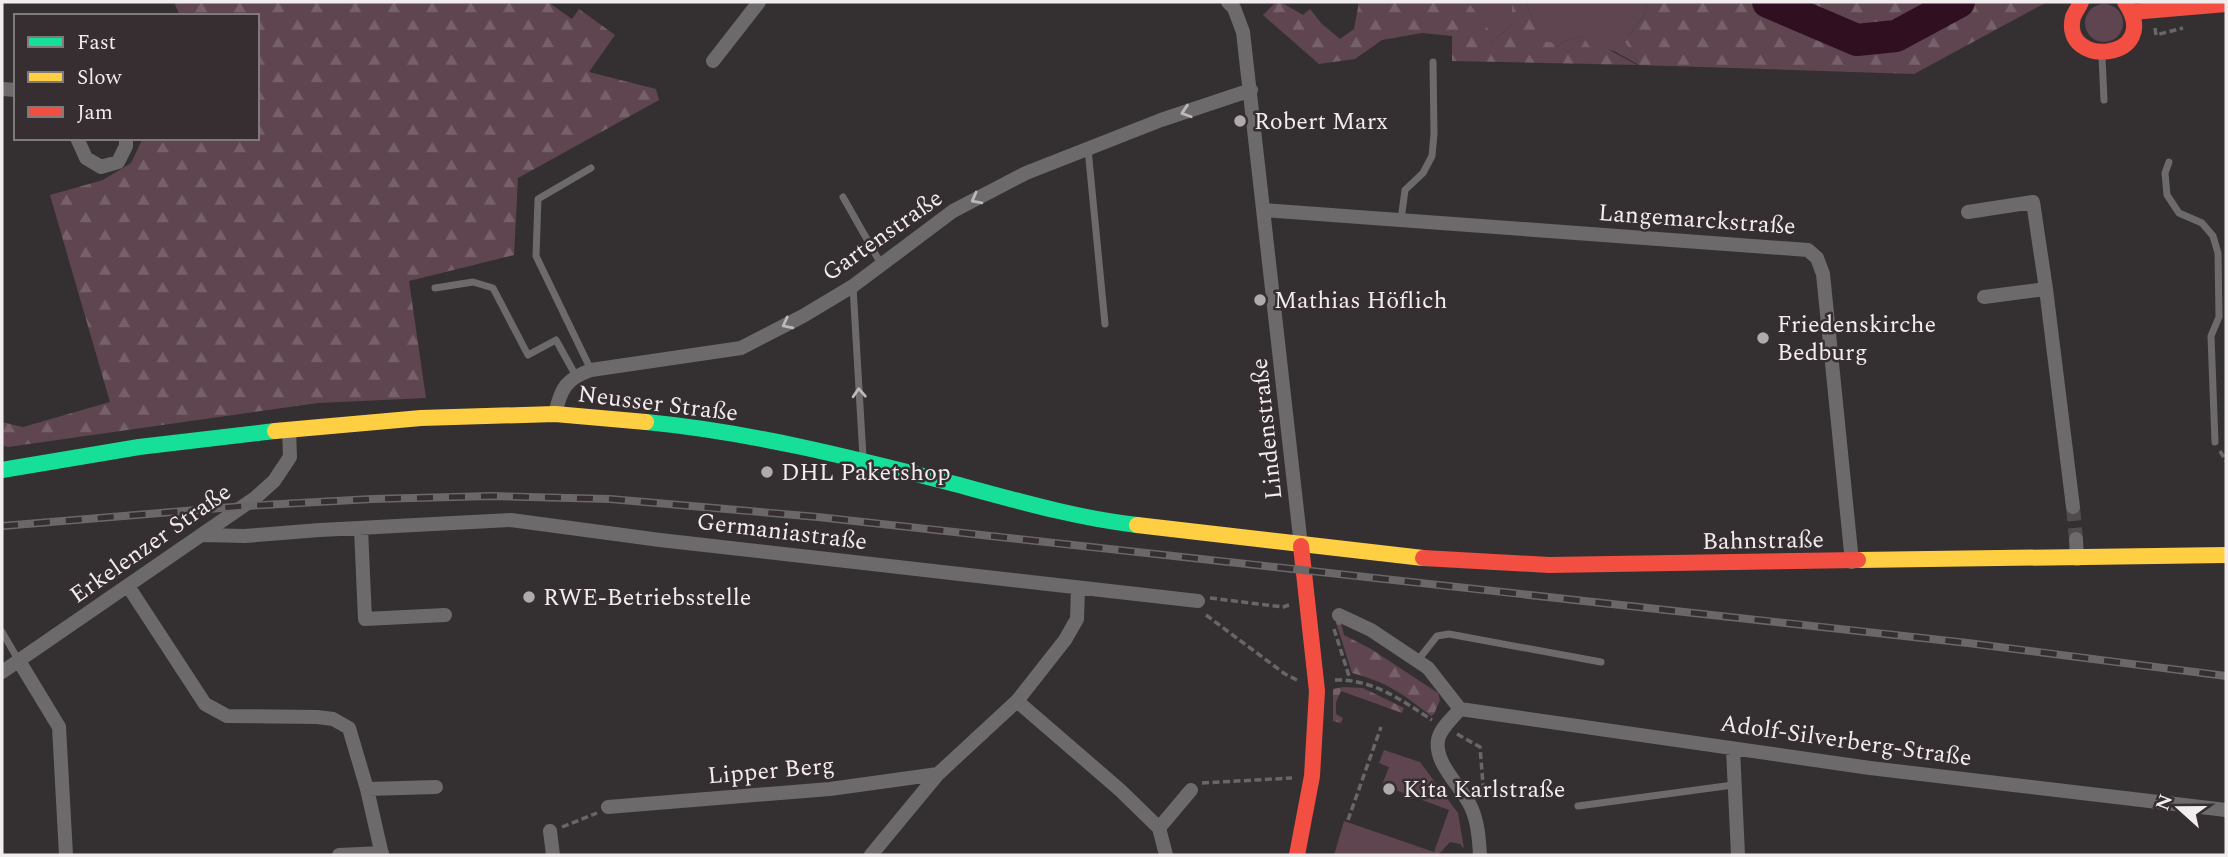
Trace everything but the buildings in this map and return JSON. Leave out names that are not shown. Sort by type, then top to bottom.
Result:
[{"type":"street","points":[[713,61],[759,2]]},
{"type":"street","name":"Lindenstraße","points":[[1228,2],[1234,8],[1243,32],[1251,90],[1317,681],[1312,776],[1297,855]]},
{"type":"street","points":[[2081,2],[2072,21],[2077,41],[2085,49],[2102,53],[2121,49],[2129,41],[2133,31],[2129,7],[2226,4]]},
{"type":"street","name":"Gartenstraße","points":[[576,376],[591,370],[741,348],[853,286],[953,211],[1026,173],[1161,120],[1251,90]]},
{"type":"street","points":[[78,140],[86,158],[101,167],[118,162],[126,140]]},
{"type":"street","points":[[1968,212],[2033,202],[2073,507]]},
{"type":"street","name":"Langemarckstraße","points":[[1264,210],[1808,250],[1818,258],[1823,274],[1852,562]]},
{"type":"street","points":[[1983,298],[2046,289]]},
{"type":"street","points":[[555,414],[559,396],[576,376]]},
{"type":"street","name":"Neusser Straße","points":[[2,470],[139,447],[289,429],[421,418],[555,414],[676,425],[768,440],[864,461],[1094,520],[1301,545]]},
{"type":"street","name":"Erkelenzer Straße","points":[[2,672],[245,506],[274,481],[290,457],[289,429]]},
{"type":"street","name":"Germaniastraße","points":[[202,535],[245,536],[511,520],[1078,589],[1198,601]]},
{"type":"street","points":[[361,529],[365,619],[445,615]]},
{"type":"street","points":[[2076,538],[2077,559]]},
{"type":"street","name":"Bahnstraße","points":[[1301,545],[1440,560],[1549,565],[2226,555]]},
{"type":"street","points":[[128,586],[205,704],[227,716],[317,717],[333,719],[348,728],[367,789],[382,854],[339,855]]},
{"type":"street","points":[[870,855],[938,774],[1017,701],[1065,639],[1077,619],[1078,589]]},
{"type":"street","points":[[1335,616],[1371,630],[1418,660],[1428,668],[1460,709],[1444,727],[1438,739],[1439,753],[1473,810],[1480,855]]},
{"type":"street","points":[[19,661],[59,727],[66,855]]},
{"type":"street","points":[[1017,701],[1120,790],[1159,828],[1166,855]]},
{"type":"street","name":"Adolf-Silverberg-Straße","points":[[1460,709],[1870,768],[2226,810]]},
{"type":"street","points":[[1732,748],[1738,855]]},
{"type":"street","name":"Lipper Berg","points":[[608,807],[830,789],[938,774]]},
{"type":"street","points":[[367,789],[436,787]]},
{"type":"street","points":[[1159,828],[1191,790]]},
{"type":"street","points":[[550,831],[553,855]]},
{"type":"lane","points":[[2102,53],[2104,100]]},
{"type":"lane","points":[[1401,220],[1405,190],[1423,173],[1432,156],[1433,62]]},
{"type":"lane","points":[[1088,149],[1105,324]]},
{"type":"lane","points":[[2169,162],[2165,173],[2167,195],[2179,213],[2202,223],[2213,236],[2218,253],[2219,317],[2211,336],[2216,442]]},
{"type":"lane","points":[[591,168],[538,199],[536,256],[591,370]]},
{"type":"lane","points":[[843,197],[881,265]]},
{"type":"lane","points":[[435,288],[473,282],[492,288],[528,355],[556,340],[576,376]]},
{"type":"lane","points":[[853,286],[864,461]]},
{"type":"lane","points":[[2,632],[19,661]]},
{"type":"lane","points":[[1418,660],[1437,636],[1449,634],[1601,662]]},
{"type":"lane","points":[[1578,806],[1733,785]]},
{"type":"path","points":[[1308,601],[1283,607],[1210,598],[1198,601],[1205,614],[1285,674],[1299,681],[1351,680],[1390,692],[1479,747],[1485,806]]},
{"type":"path","points":[[1335,616],[1351,680]]},
{"type":"path","points":[[1348,820],[1381,727]]},
{"type":"path","points":[[1191,790],[1201,783],[1312,776]]},
{"type":"path","points":[[550,831],[590,818],[608,807]]},
{"type":"green space","points":[[174,2],[548,2],[572,19],[579,9],[615,35],[589,72],[656,89],[659,100],[518,178],[514,255],[409,281],[426,398],[318,403],[8,447],[2,445],[2,422],[23,427],[110,402],[50,195],[103,180],[131,163],[142,140],[259,140],[259,14],[179,14]]},
{"type":"green space","points":[[1276,2],[1281,2],[1303,15],[1310,9],[1322,24],[1340,39],[1354,29],[1359,2],[1468,2],[1491,33],[1491,43],[1512,25],[1512,2],[1526,2],[1540,41],[1559,43],[1583,36],[1590,47],[1602,46],[1637,65],[1452,61],[1452,36],[1422,33],[1382,40],[1355,59],[1319,64],[1263,15]]},
{"type":"green space","points":[[1468,2],[1512,2],[1512,25],[1491,43]]},
{"type":"green space","points":[[1526,2],[1647,2],[1646,12],[1625,42],[1639,65],[1614,51],[1590,47],[1583,36],[1559,43],[1540,42]]},
{"type":"green space","points":[[1647,2],[2047,2],[1914,74],[1639,65],[1625,42],[1646,12]]},
{"type":"green space","points":[[2104,4],[2117,10],[2123,23],[2117,36],[2104,42],[2091,36],[2085,23],[2091,10]]},
{"type":"green space","points":[[1339,615],[1344,635],[1371,649],[1438,693],[1440,700],[1434,714],[1431,716],[1385,685],[1352,673],[1334,616]]},
{"type":"green space","points":[[1363,688],[1404,708],[1402,713],[1341,691],[1336,702],[1336,714],[1343,718],[1341,723],[1333,721],[1333,689]]},
{"type":"green space","points":[[1384,750],[1420,762],[1458,813],[1464,849],[1460,844],[1450,842],[1438,855],[1334,855],[1344,821],[1434,852],[1449,810],[1382,785],[1389,767],[1379,763]]},
{"type":"waterway","points":[[1768,2],[1857,40],[1896,36],[1959,2]]},
{"type":"tunnel","points":[[2073,507],[2076,539]]},
{"type":"railway","points":[[2,526],[245,506],[372,499],[493,496],[610,499],[818,517],[1968,643],[2226,676]]},
{"type":"traffic: fast","points":[[646,422],[724,432],[802,447],[1068,513],[1137,525]]},
{"type":"traffic: fast","points":[[2,470],[139,447],[275,431]]},
{"type":"traffic: slow","points":[[275,431],[421,418],[555,414],[646,422]]},
{"type":"traffic: slow","points":[[1137,525],[1423,558]]},
{"type":"traffic: slow","points":[[1858,560],[2226,555]]},
{"type":"traffic: jam","points":[[2081,2],[2073,17],[2073,34],[2081,45],[2094,51],[2109,51],[2123,46],[2132,36],[2134,21],[2125,2]]},
{"type":"traffic: jam","points":[[2132,12],[2226,4]]},
{"type":"traffic: jam","points":[[1297,855],[1312,776],[1317,691],[1301,546]]},
{"type":"traffic: jam","points":[[1423,558],[1549,565],[1858,560]]},
{"type":"place","name":"Robert Marx","points":[[1240,121]]},
{"type":"place","name":"Mathias Höflich","points":[[1260,300]]},
{"type":"place","name":"Friedenskirche Bedburg","points":[[1763,338]]},
{"type":"place","name":"DHL Paketshop","points":[[767,472]]},
{"type":"place","name":"RWE-Betriebsstelle","points":[[529,597]]},
{"type":"place","name":"Kita Karlstraße","points":[[1389,789]]}]
